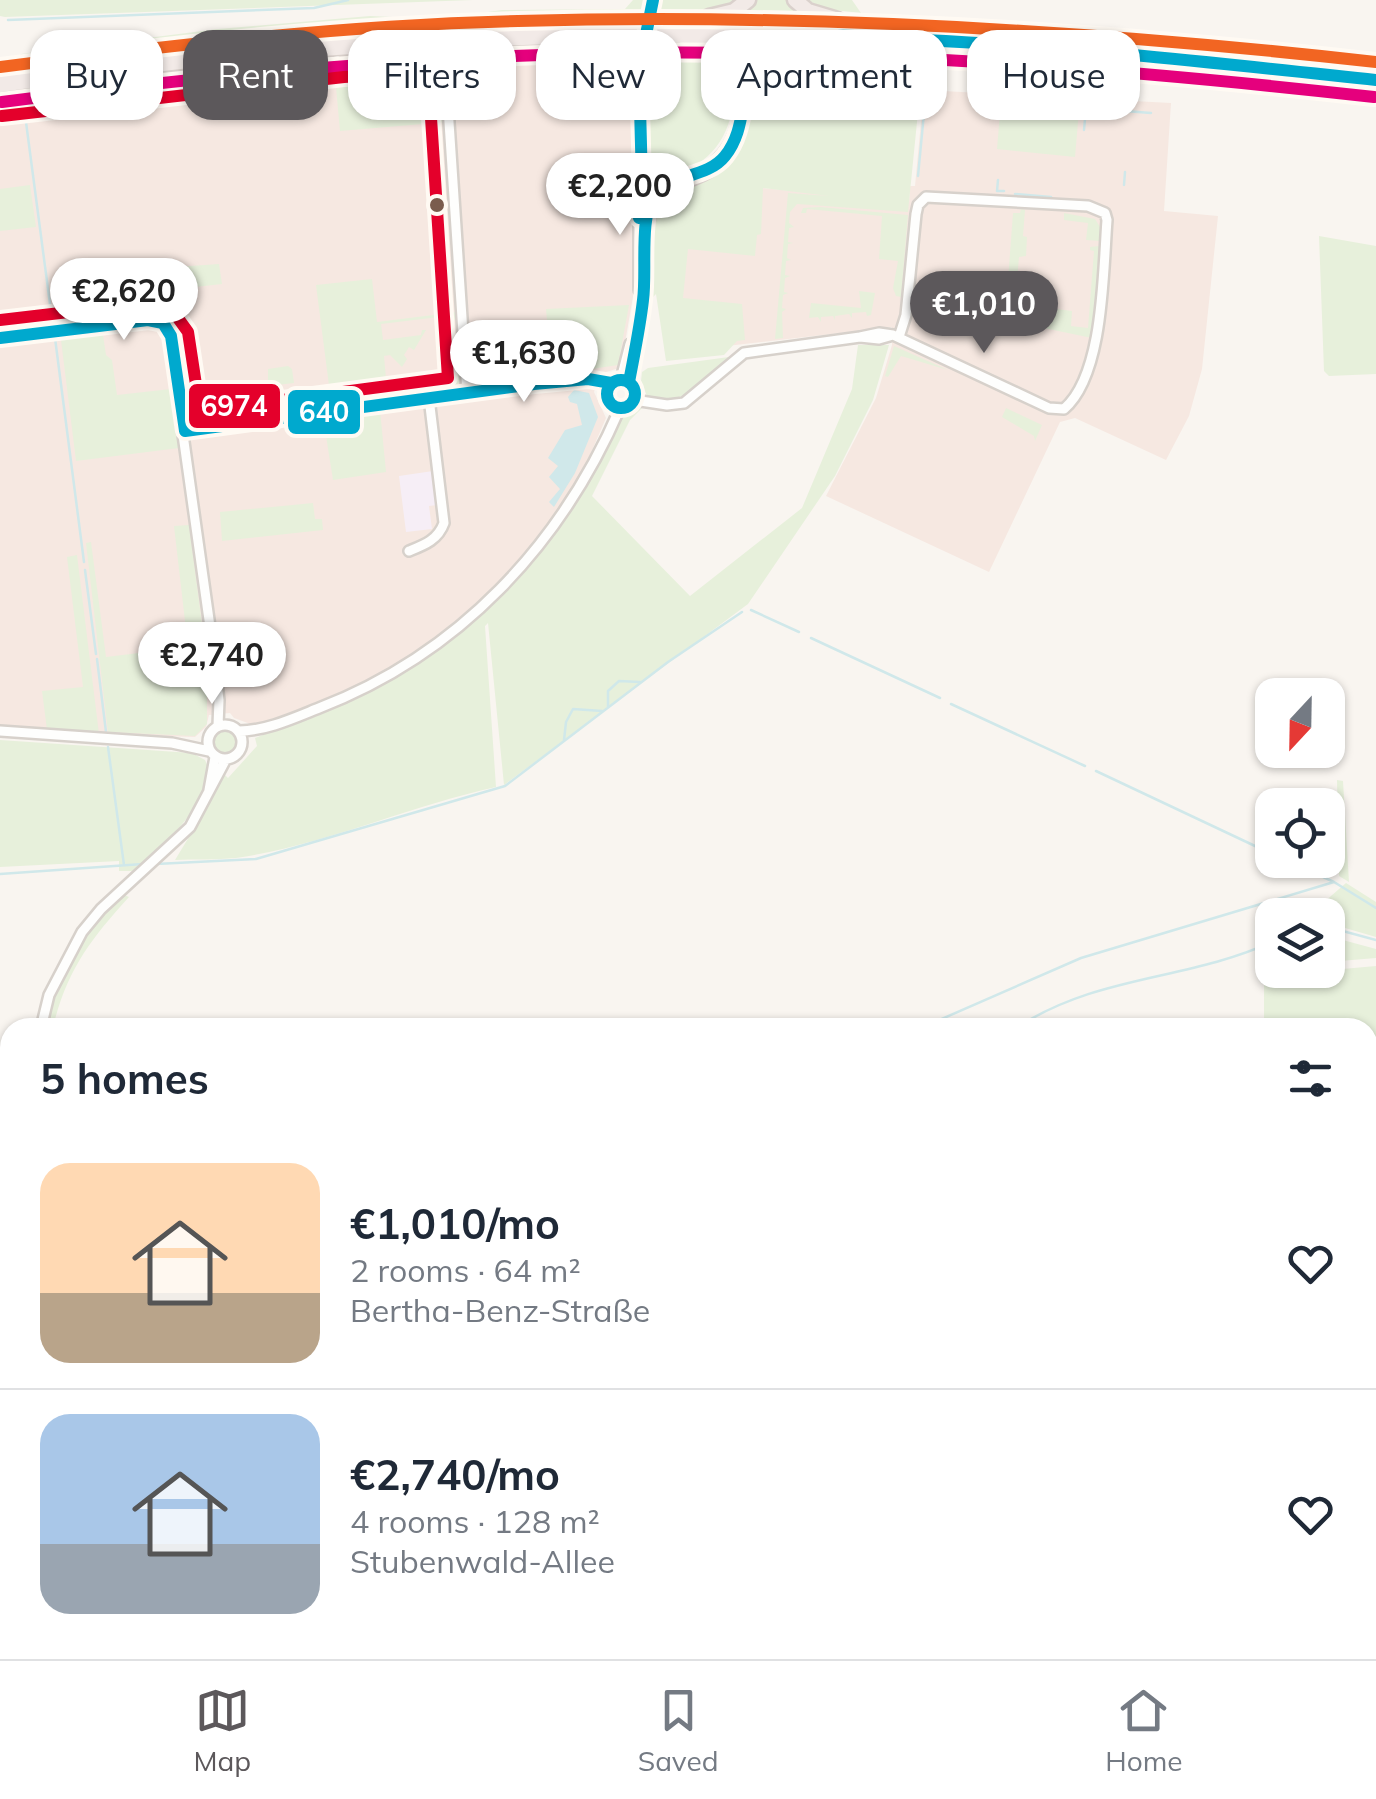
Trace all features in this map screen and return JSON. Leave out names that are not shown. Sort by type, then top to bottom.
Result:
[{"type":"highway","points":[[674,29],[722,16],[748,0]]},
{"type":"highway","points":[[795,0],[808,10],[847,25]]},
{"type":"highway","points":[[0,74],[148,55],[453,30],[847,25],[1038,34],[1376,69]]},
{"type":"highway","points":[[642,178],[682,174],[709,164],[729,141],[735,124],[739,88],[729,60],[715,48],[674,29]]},
{"type":"highway","points":[[0,86],[219,58],[360,46],[701,30]]},
{"type":"highway","points":[[947,41],[1050,46],[1376,80]]},
{"type":"highway","points":[[642,178],[666,184],[698,176],[724,157],[740,120]]},
{"type":"highway","points":[[647,219],[653,196],[666,184]]},
{"type":"street","points":[[172,742],[217,756],[238,753],[242,744],[272,725],[382,680],[412,663],[481,611],[548,535],[576,492],[616,406],[617,385],[639,294],[640,69],[652,5]]},
{"type":"street","points":[[0,99],[338,62]]},
{"type":"street","points":[[449,120],[467,393]]},
{"type":"street","points":[[617,385],[644,297],[647,219],[642,178]]},
{"type":"street","points":[[184,431],[578,380],[617,385],[634,397],[674,404],[692,399],[744,353],[879,333],[896,336],[1050,408],[1064,409],[1070,405],[1088,368],[1098,337],[1107,220],[1100,209],[926,196],[918,204],[906,315],[896,336]]},
{"type":"street","points":[[0,338],[148,320],[164,323],[171,336],[219,700],[228,727],[242,744]]},
{"type":"street","points":[[616,406],[634,397]]},
{"type":"street","points":[[409,551],[428,544],[444,524],[429,398]]},
{"type":"street","points":[[0,731],[172,742],[208,737],[228,727],[272,725]]},
{"type":"street","points":[[43,1018],[54,984],[82,932],[112,898],[190,827],[208,798],[217,756],[208,737]]},
{"type":"shaded area","points":[[536,50],[536,120],[634,120],[635,285],[619,368],[600,374],[594,392],[606,418],[577,485],[516,571],[431,646],[342,696],[256,726],[230,713],[209,715],[206,727],[195,737],[0,731],[0,95],[30,92],[30,120],[163,120],[163,76],[183,74],[183,120],[328,120],[328,58],[348,57],[348,120],[516,120],[516,51]]},
{"type":"shaded area","points":[[947,91],[967,92],[967,120],[1140,120],[1140,101],[1171,103],[1164,211],[1218,216],[1202,369],[1189,416],[1166,460],[1075,418],[1060,422],[989,572],[826,496],[876,398],[892,345],[892,327],[665,353],[658,224],[763,188],[909,203],[910,186],[915,186],[921,120],[947,120]]},
{"type":"shaded area","points":[[433,471],[438,505],[429,506],[432,529],[406,532],[399,476]]},
{"type":"green space","points":[[0,0],[473,0],[5,17],[0,16]]},
{"type":"green space","points":[[633,0],[646,0],[641,13],[328,31],[210,30],[370,16],[439,19],[502,10],[625,9]]},
{"type":"green space","points":[[662,0],[742,0],[712,12],[657,15]]},
{"type":"green space","points":[[754,0],[789,0],[810,18],[738,17]]},
{"type":"green space","points":[[808,0],[852,0],[861,13],[824,9]]},
{"type":"green space","points":[[183,33],[183,46],[163,48],[163,36]]},
{"type":"green space","points":[[681,46],[701,50],[701,120],[729,120],[728,126],[706,158],[690,167],[672,170],[650,164],[647,120],[681,120]]},
{"type":"green space","points":[[30,53],[30,61],[15,63],[21,54]]},
{"type":"green space","points":[[348,62],[348,120],[446,122],[340,131],[334,65]]},
{"type":"green space","points":[[738,120],[917,120],[908,212],[797,204],[790,212],[789,223],[794,227],[789,228],[788,242],[793,243],[788,244],[787,258],[791,260],[786,261],[785,275],[790,276],[785,278],[784,292],[788,293],[783,295],[783,338],[775,339],[788,193],[829,196],[763,188],[761,234],[757,235],[755,256],[688,249],[683,298],[742,304],[745,340],[737,341],[724,355],[666,361],[656,294],[647,303],[653,204],[666,188],[721,165]]},
{"type":"green space","points":[[999,120],[1078,120],[1075,157],[997,149]]},
{"type":"green space","points":[[30,185],[36,227],[0,231],[0,189]]},
{"type":"green space","points":[[803,208],[908,215],[901,297],[896,296],[893,288],[898,261],[879,259],[882,216],[807,209],[801,213]]},
{"type":"green space","points":[[1025,210],[1026,256],[1019,257],[1015,304],[1072,311],[1071,326],[1088,328],[1094,251],[1090,247],[1099,246],[1092,338],[1005,320],[1013,213],[1020,213]]},
{"type":"green space","points":[[1064,213],[1095,219],[1100,227],[1100,241],[1086,240],[1088,223],[1064,220]]},
{"type":"green space","points":[[1319,236],[1376,246],[1376,374],[1329,376],[1324,371]]},
{"type":"green space","points":[[219,264],[222,284],[62,302],[59,275]]},
{"type":"green space","points":[[372,279],[377,322],[457,312],[458,319],[448,321],[447,316],[381,324],[383,340],[421,335],[426,330],[414,350],[409,347],[402,367],[390,355],[384,356],[387,390],[392,390],[393,395],[386,396],[383,373],[384,395],[331,401],[316,285]]},
{"type":"green space","points":[[859,291],[875,293],[871,315],[852,313],[852,318],[849,314],[835,316],[835,320],[833,316],[821,317],[821,322],[818,317],[809,318],[811,303],[861,308]]},
{"type":"green space","points":[[629,305],[618,365],[552,375],[546,309]]},
{"type":"green space","points":[[103,335],[106,355],[112,360],[117,395],[171,389],[179,448],[76,461],[61,340]]},
{"type":"green space","points":[[453,337],[459,337],[460,382],[419,392],[425,380],[426,384],[448,381],[453,376],[451,348],[446,348]]},
{"type":"green space","points":[[858,345],[889,345],[873,400],[835,476],[748,604],[504,785],[488,623],[485,626],[496,787],[269,852],[236,858],[175,860],[209,804],[222,772],[228,778],[257,746],[255,738],[339,703],[416,662],[452,638],[518,579],[572,509],[618,417],[633,407],[644,406],[630,420],[592,496],[690,596],[802,508],[852,389]]},
{"type":"green space","points":[[894,346],[948,370],[901,356],[885,376]]},
{"type":"green space","points":[[729,357],[703,384],[672,399],[647,396],[641,381],[642,372],[648,368]]},
{"type":"green space","points":[[288,366],[294,383],[268,386],[268,369]]},
{"type":"green space","points":[[1006,408],[1042,425],[1035,441],[1034,436],[1002,417]]},
{"type":"green space","points":[[380,410],[386,472],[333,480],[323,417]]},
{"type":"green space","points":[[313,503],[315,519],[322,519],[323,530],[222,541],[220,512]]},
{"type":"green space","points":[[189,525],[207,662],[207,724],[195,736],[108,732],[86,543],[91,542],[106,657],[188,647],[174,526]]},
{"type":"green space","points":[[77,555],[99,734],[47,730],[42,691],[83,687],[67,557]]},
{"type":"green space","points":[[225,730],[237,742],[225,754],[213,742]]},
{"type":"green space","points":[[0,740],[192,753],[205,760],[210,771],[190,815],[133,871],[119,871],[119,861],[0,867]]},
{"type":"green space","points":[[1345,815],[1349,882],[1342,878]]},
{"type":"green space","points":[[1346,883],[1376,902],[1376,937],[1345,928],[1345,898],[1329,898]]},
{"type":"green space","points":[[122,894],[129,897],[82,957],[56,1018],[46,1018],[63,972],[96,923]]},
{"type":"green space","points":[[1345,941],[1376,949],[1376,958],[1345,961]]},
{"type":"green space","points":[[1376,966],[1376,1018],[1264,1018],[1264,988],[1345,988],[1345,969]]},
{"type":"water","points":[[574,390],[589,393],[598,417],[575,473],[554,507],[549,502],[560,489],[549,477],[558,466],[548,458],[565,430],[582,425],[577,404],[568,397]]},
{"type":"waterway","points":[[8,20],[314,8],[348,0]]},
{"type":"waterway","points":[[24,107],[53,327]]},
{"type":"waterway","points":[[1084,130],[1086,108],[1151,113]]},
{"type":"waterway","points":[[918,176],[923,120]]},
{"type":"waterway","points":[[1124,185],[1125,172]]},
{"type":"waterway","points":[[998,180],[997,191],[1004,191]]},
{"type":"waterway","points":[[1015,194],[1051,197]]},
{"type":"waterway","points":[[55,338],[84,562]]},
{"type":"waterway","points":[[85,570],[96,654]]},
{"type":"waterway","points":[[751,610],[799,632]]},
{"type":"waterway","points":[[156,864],[256,859],[505,786],[668,662],[742,612]]},
{"type":"waterway","points":[[811,638],[940,698]]},
{"type":"waterway","points":[[97,659],[106,732]]},
{"type":"waterway","points":[[608,707],[608,691],[619,681],[640,682]]},
{"type":"waterway","points":[[951,704],[1085,766]]},
{"type":"waterway","points":[[564,740],[566,722],[573,709],[602,711]]},
{"type":"waterway","points":[[108,747],[124,865]]},
{"type":"waterway","points":[[1096,771],[1255,846]]},
{"type":"waterway","points":[[0,874],[143,864]]},
{"type":"waterway","points":[[1325,878],[1376,908]]},
{"type":"waterway","points":[[944,1018],[1081,958],[1334,882]]},
{"type":"waterway","points":[[1345,932],[1376,940]]},
{"type":"waterway","points":[[1033,1018],[1111,987],[1255,949]]},
{"type":"transit line","name":"640","points":[[639,218],[639,69],[653,0]]},
{"type":"transit line","points":[[0,67],[323,32],[453,23],[626,19],[948,26],[1376,62]]},
{"type":"transit line","name":"640","points":[[629,382],[643,300],[649,205],[660,188],[708,169],[725,156],[734,142],[755,68],[781,46],[831,36],[980,43],[1376,80]]},
{"type":"transit line","points":[[2,102],[321,68],[622,53],[945,60],[1159,75],[1374,97]]},
{"type":"transit line","name":"6974","points":[[0,320],[146,303],[170,307],[188,332],[200,411],[448,378],[428,72],[344,77],[2,116]]},
{"type":"transit line","name":"640","points":[[0,338],[148,320],[163,323],[171,336],[185,431]]},
{"type":"transit line","name":"640","points":[[185,431],[534,384],[588,379],[611,383]]},
{"type":"transit line","name":"640","points":[[621,380],[631,384],[635,394],[631,404],[621,408],[611,404],[607,394],[611,384],[621,380]]}]
